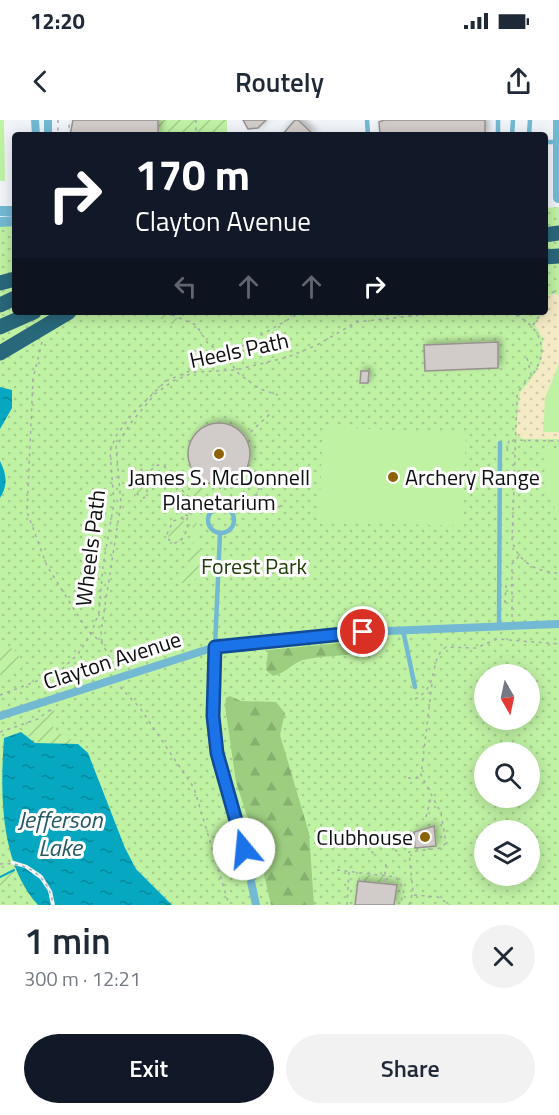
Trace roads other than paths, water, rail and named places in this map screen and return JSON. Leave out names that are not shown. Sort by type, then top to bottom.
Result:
[{"type":"highway","points":[[0,327],[27,315]]},
{"type":"highway","points":[[0,353],[64,315]]},
{"type":"street","points":[[558,120],[559,198]]},
{"type":"street","name":"Clayton Avenue","points":[[0,716],[215,647],[403,630],[559,624]]},
{"type":"street","points":[[215,647],[213,716],[217,753],[244,849],[256,905]]},
{"type":"lane","points":[[499,626],[500,443]]},
{"type":"lane","points":[[219,507],[229,510],[233,519],[228,530],[220,533],[212,530],[208,522],[209,514],[219,507]]},
{"type":"lane","points":[[215,647],[220,533]]},
{"type":"lane","points":[[403,630],[416,687]]},
{"type":"water","points":[[0,387],[12,390],[12,408],[0,429]]},
{"type":"water","points":[[0,461],[6,480],[0,498]]},
{"type":"water","name":"Jefferson Lake","points":[[21,732],[35,743],[78,744],[88,753],[125,848],[136,869],[172,905],[38,905],[25,888],[16,869],[5,827],[2,782],[4,738]]},
{"type":"waterway","points":[[0,877],[14,870]]},
{"type":"place","name":"James S. McDonnell Planetarium","points":[[219,454]]},
{"type":"place","name":"Archery Range","points":[[393,477]]},
{"type":"place","name":"Clubhouse","points":[[425,837]]},
{"type":"park label","name":"Forest Park","points":[[254,566]]}]
